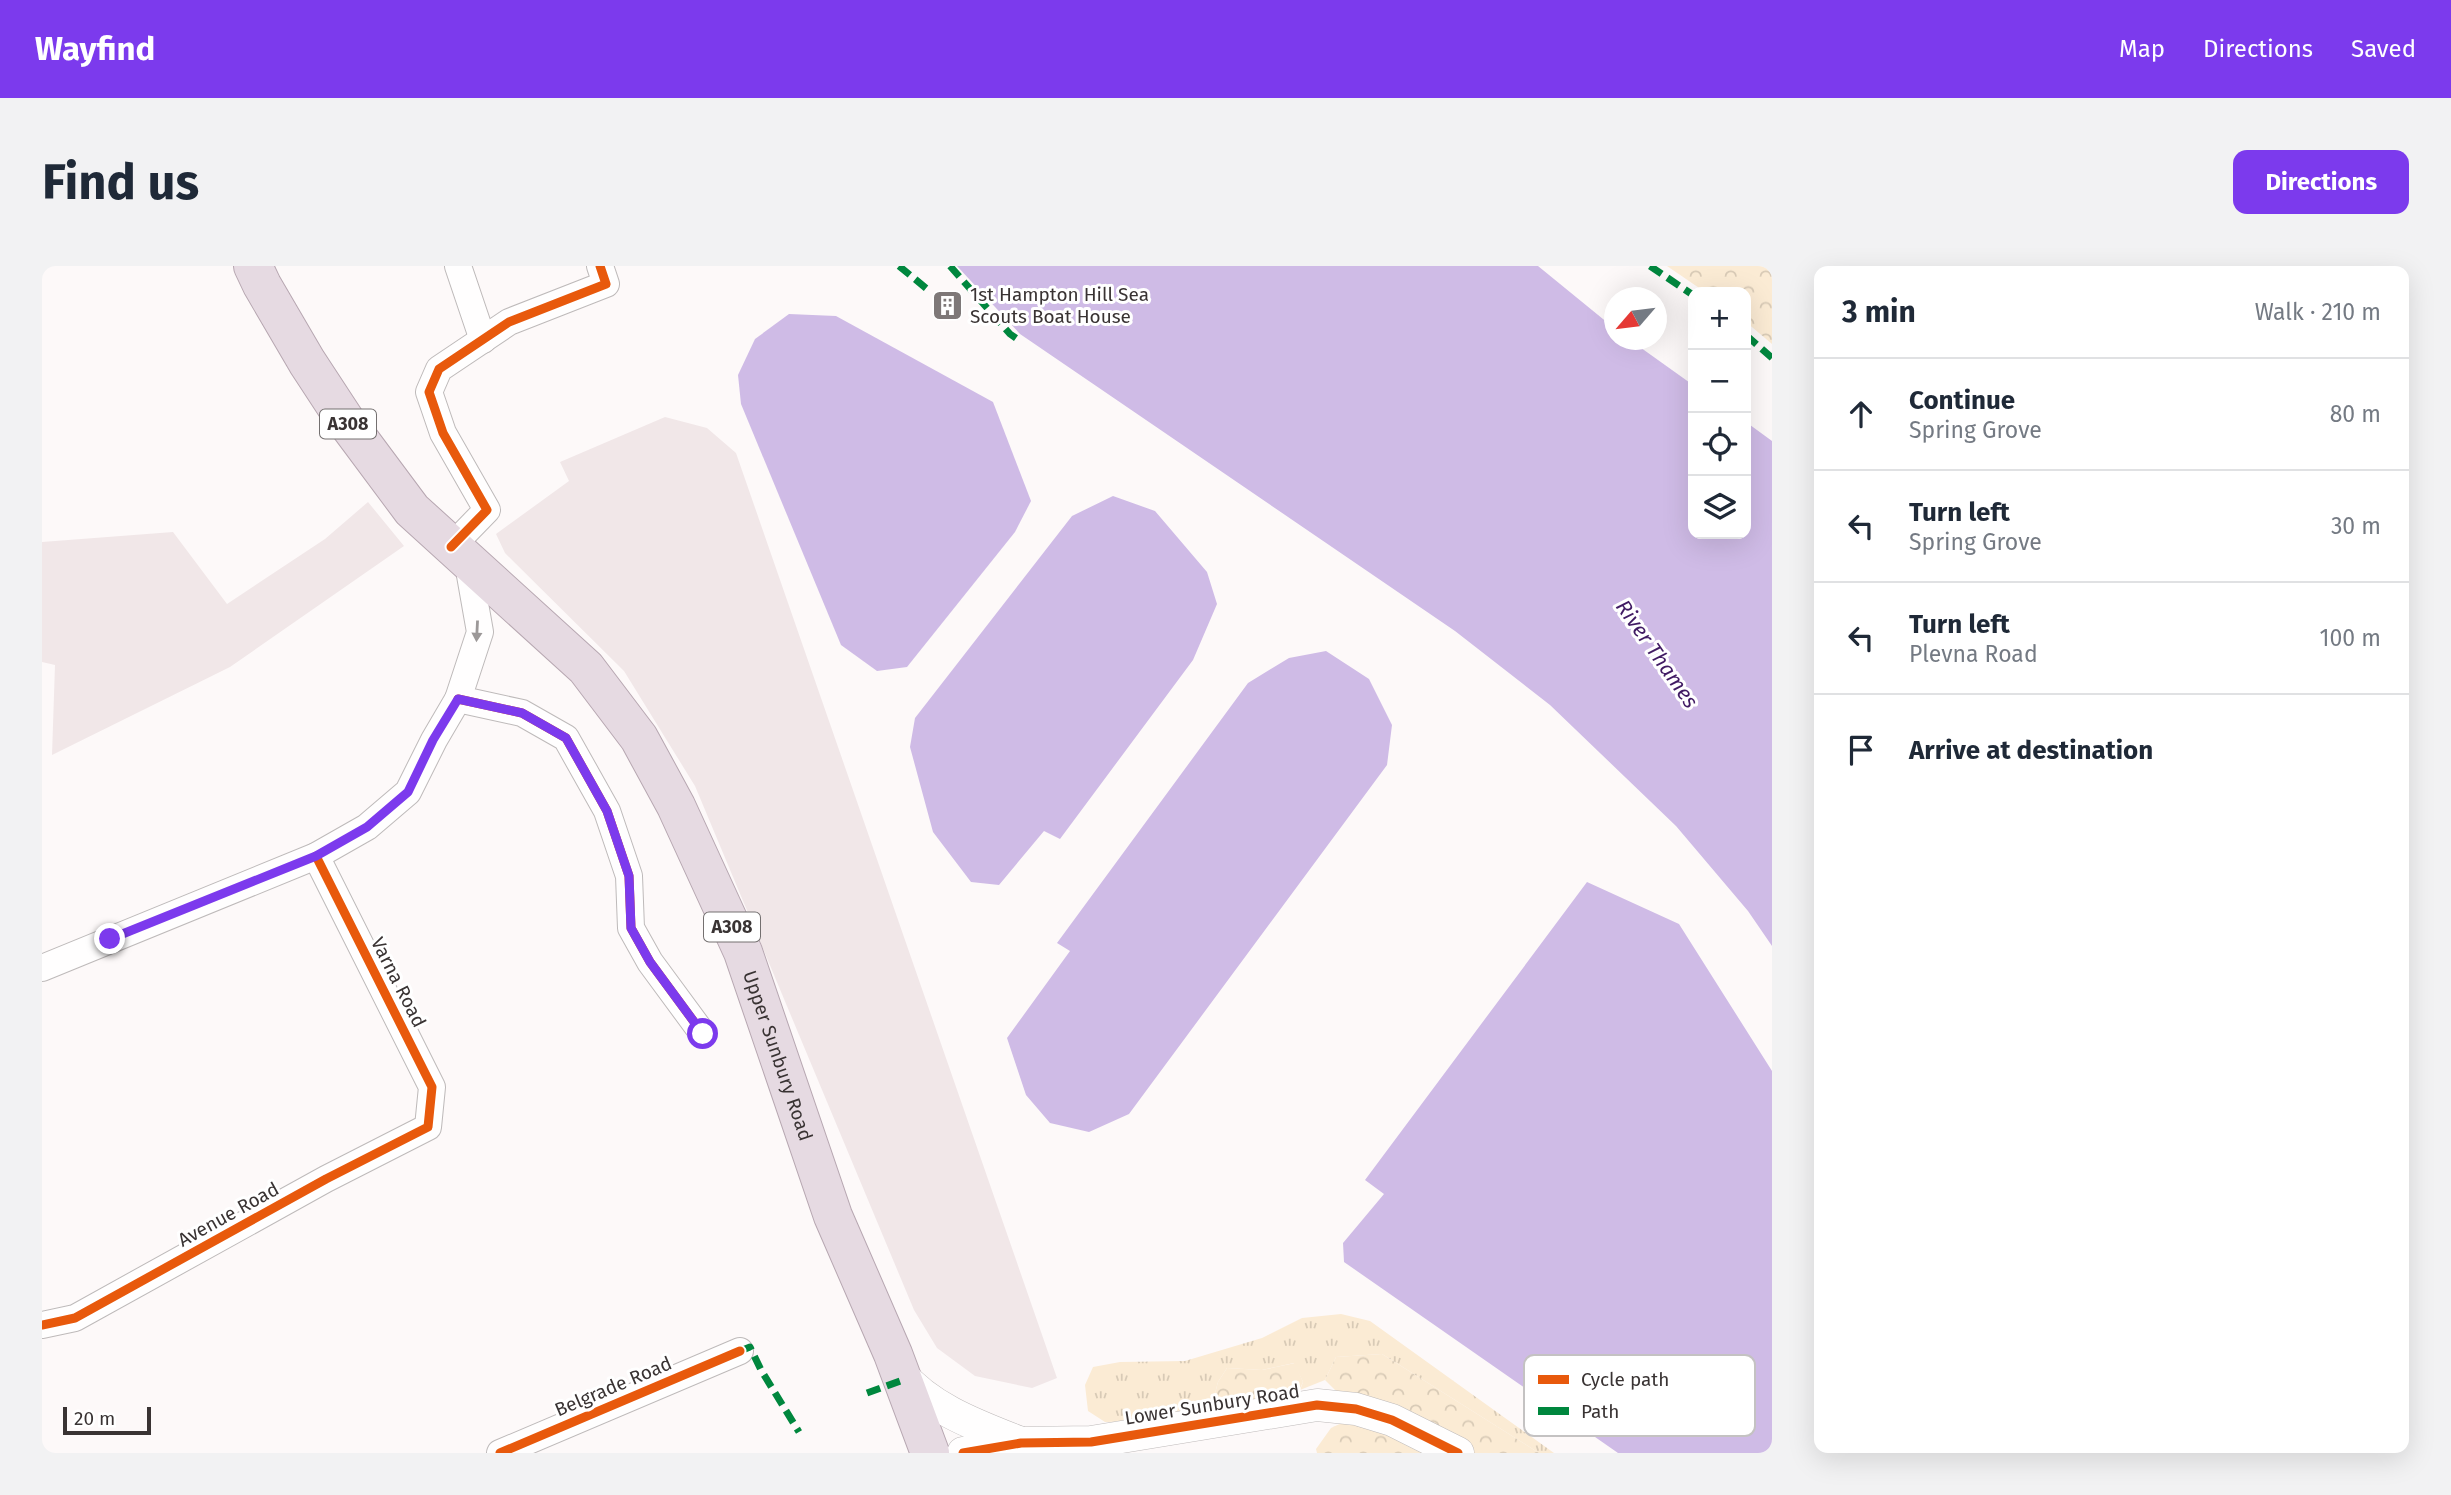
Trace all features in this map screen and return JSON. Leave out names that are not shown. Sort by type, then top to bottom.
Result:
[{"type":"highway","name":"A308","points":[[253,266],[306,362],[345,420],[412,510],[459,555]]},
{"type":"highway","name":"Upper Sunbury Road","points":[[459,555],[586,668],[639,738],[676,806],[743,952],[833,1216],[931,1453]]},
{"type":"street","points":[[458,266],[483,340]]},
{"type":"street","points":[[42,968],[316,856],[367,827],[408,792],[433,740],[458,699],[480,632],[459,555],[487,510],[443,433],[429,393],[439,369],[509,322],[606,284],[600,266]]},
{"type":"street","points":[[458,699],[522,713],[566,738],[607,811],[629,876],[631,928],[650,962],[703,1034]]},
{"type":"street","name":"Varna Road","points":[[316,856],[432,1087],[428,1127]]},
{"type":"street","name":"Avenue Road","points":[[42,1325],[75,1318],[314,1186],[428,1127]]},
{"type":"street","name":"Belgrade Road","points":[[500,1453],[740,1351]]},
{"type":"street","name":"Lower Sunbury Road","points":[[900,1373],[911,1385],[948,1410],[1021,1443]]},
{"type":"street","name":"Lower Sunbury Road","points":[[963,1453],[1021,1443],[1091,1441],[1317,1405],[1356,1409],[1392,1420],[1458,1453]]},
{"type":"street","points":[[931,1453],[927,1435],[929,1422],[939,1412],[948,1410]]},
{"type":"shaded area","points":[[665,417],[707,428],[736,453],[1057,1378],[1032,1388],[975,1376],[937,1348],[914,1310],[695,786],[624,671],[505,553],[496,534],[569,481],[560,462]]},
{"type":"shaded area","points":[[368,502],[404,546],[230,667],[52,755],[55,665],[42,662],[42,542],[173,532],[227,604],[325,539]]},
{"type":"green space","points":[[1667,266],[1772,266],[1772,344],[1751,326],[1751,287],[1698,287]]},
{"type":"green space","points":[[1341,1314],[1370,1321],[1524,1431],[1524,1436],[1530,1436],[1554,1453],[1539,1453],[1382,1354],[1336,1357],[1325,1380],[1300,1390],[1303,1382],[1294,1363],[1262,1370],[1227,1368],[1218,1382],[1213,1401],[1147,1421],[1105,1422],[1088,1411],[1085,1385],[1093,1367],[1120,1362],[1185,1361],[1262,1338],[1302,1318]]},
{"type":"green space","points":[[1382,1354],[1539,1453],[1317,1453],[1316,1449],[1331,1428],[1348,1420],[1344,1399],[1325,1380],[1336,1357]]},
{"type":"green space","points":[[1295,1363],[1303,1382],[1297,1395],[1235,1408],[1213,1401],[1218,1382],[1227,1368],[1262,1370]]},
{"type":"water","name":"River Thames","points":[[957,266],[1538,266],[1604,320],[1604,350],[1644,350],[1688,381],[1688,539],[1751,539],[1751,426],[1772,441],[1772,946],[1748,911],[1676,826],[1550,705],[1455,631],[1020,334]]},
{"type":"water","points":[[789,314],[836,316],[993,402],[1031,501],[1015,532],[907,667],[877,671],[841,645],[741,404],[738,375],[755,339]]},
{"type":"water","points":[[1113,496],[1155,511],[1207,572],[1217,604],[1193,660],[1060,839],[1044,831],[999,885],[971,882],[933,832],[910,747],[915,718],[1072,516]]},
{"type":"water","points":[[1326,651],[1369,679],[1392,725],[1387,765],[1129,1114],[1089,1132],[1050,1123],[1026,1095],[1007,1038],[1070,951],[1057,943],[1248,683],[1289,658]]},
{"type":"water","points":[[1587,882],[1679,924],[1772,1071],[1772,1453],[1618,1453],[1594,1436],[1755,1436],[1755,1355],[1524,1355],[1524,1387],[1344,1262],[1343,1243],[1384,1194],[1365,1180]]},
{"type":"marked path","points":[[899,266],[927,289]]},
{"type":"marked path","points":[[950,266],[1010,334],[1020,341]]},
{"type":"marked path","points":[[1650,266],[1688,292]]},
{"type":"marked path","points":[[1751,339],[1772,358]]},
{"type":"marked path","points":[[740,1351],[750,1347],[799,1432]]},
{"type":"marked path","points":[[867,1393],[903,1380]]},
{"type":"cycle path","points":[[451,547],[487,510],[443,433],[429,392],[439,369],[509,322],[606,284],[600,266]]},
{"type":"cycle path","points":[[458,699],[522,713],[566,738],[607,811],[629,876],[631,928],[650,962],[703,1034]]},
{"type":"cycle path","points":[[42,1325],[75,1318],[326,1179],[428,1127],[432,1087],[316,856]]},
{"type":"cycle path","points":[[500,1453],[740,1351]]},
{"type":"cycle path","points":[[963,1453],[1021,1443],[1091,1442],[1317,1405],[1356,1409],[1392,1420],[1458,1453]]},
{"type":"place","name":"1st Hampton Hill Sea Scouts Boat House","points":[[947,305]]},
{"type":"route","points":[[110,939],[316,856],[367,827],[408,792],[433,740],[458,699],[522,713],[566,738],[607,811],[629,876],[631,928],[650,962],[703,1034]]}]
